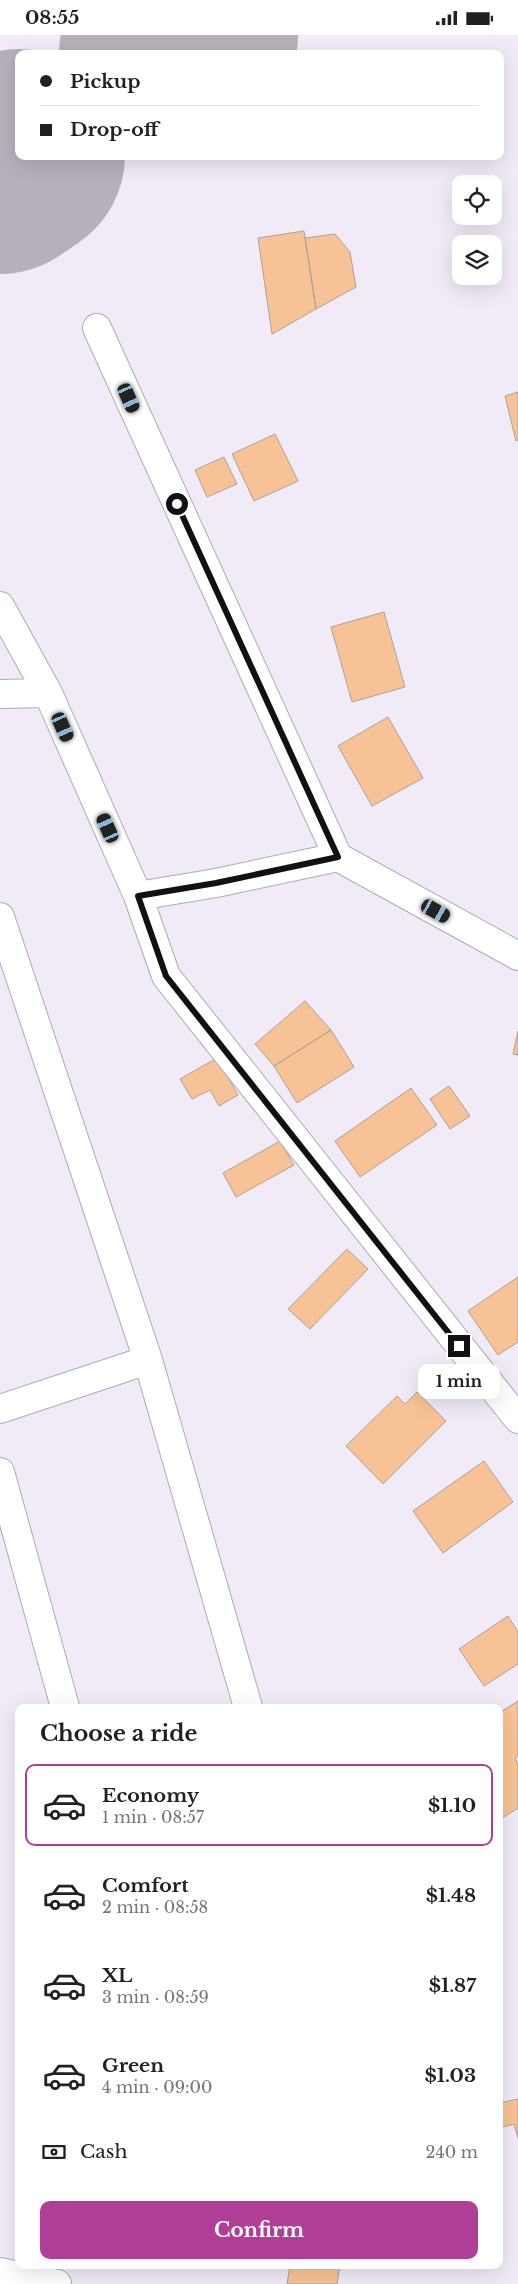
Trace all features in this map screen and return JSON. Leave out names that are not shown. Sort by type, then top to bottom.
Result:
[{"type":"street","points":[[97,327],[338,857],[518,956]]},
{"type":"street","points":[[0,606],[48,693],[138,896],[166,976],[518,1419]]},
{"type":"street","points":[[0,694],[48,693]]},
{"type":"street","points":[[138,896],[216,883],[338,857]]},
{"type":"street","points":[[0,917],[148,1360],[247,1704]]},
{"type":"street","points":[[0,1409],[148,1360]]},
{"type":"street","points":[[0,1472],[64,1704]]},
{"type":"street","points":[[0,2272],[57,2284]]},
{"type":"building","points":[[304,231],[316,309],[272,334],[258,238]]},
{"type":"building","points":[[335,234],[350,252],[356,287],[316,309],[305,238]]},
{"type":"building","points":[[518,392],[518,440],[516,441],[505,396]]},
{"type":"building","points":[[275,434],[298,481],[254,501],[232,454]]},
{"type":"building","points":[[224,457],[237,484],[207,497],[195,470]]},
{"type":"building","points":[[384,612],[405,687],[352,702],[331,627]]},
{"type":"building","points":[[388,717],[423,778],[372,806],[338,746]]},
{"type":"building","points":[[305,1001],[331,1030],[274,1066],[255,1044]]},
{"type":"building","points":[[331,1030],[354,1067],[297,1103],[274,1066]]},
{"type":"building","points":[[518,1031],[518,1055],[513,1054]]},
{"type":"building","points":[[217,1058],[238,1095],[219,1106],[210,1090],[192,1099],[180,1079]]},
{"type":"building","points":[[449,1086],[470,1116],[450,1129],[430,1099]]},
{"type":"building","points":[[411,1088],[437,1125],[360,1177],[335,1141]]},
{"type":"building","points":[[280,1141],[294,1165],[236,1197],[223,1173]]},
{"type":"building","points":[[347,1249],[368,1269],[310,1329],[288,1309]]},
{"type":"building","points":[[518,1277],[518,1342],[498,1355],[468,1311]]},
{"type":"building","points":[[417,1392],[446,1421],[383,1484],[346,1446],[397,1396],[405,1404]]},
{"type":"building","points":[[484,1461],[513,1502],[443,1553],[413,1511]]},
{"type":"building","points":[[508,1616],[518,1632],[518,1664],[484,1686],[459,1649]]},
{"type":"building","points":[[518,1701],[518,1756],[515,1758],[518,1763],[518,1808],[503,1817],[503,1710]]},
{"type":"building","points":[[518,2099],[518,2138],[514,2124],[503,2127],[503,2102]]},
{"type":"building","points":[[289,2269],[339,2269],[337,2284],[287,2284]]},
{"type":"runway","points":[[171,50],[192,35]]},
{"type":"runway","points":[[0,168],[15,158]]},
{"type":"route","points":[[177,504],[338,857],[216,883],[138,896],[166,976],[459,1346]]}]
